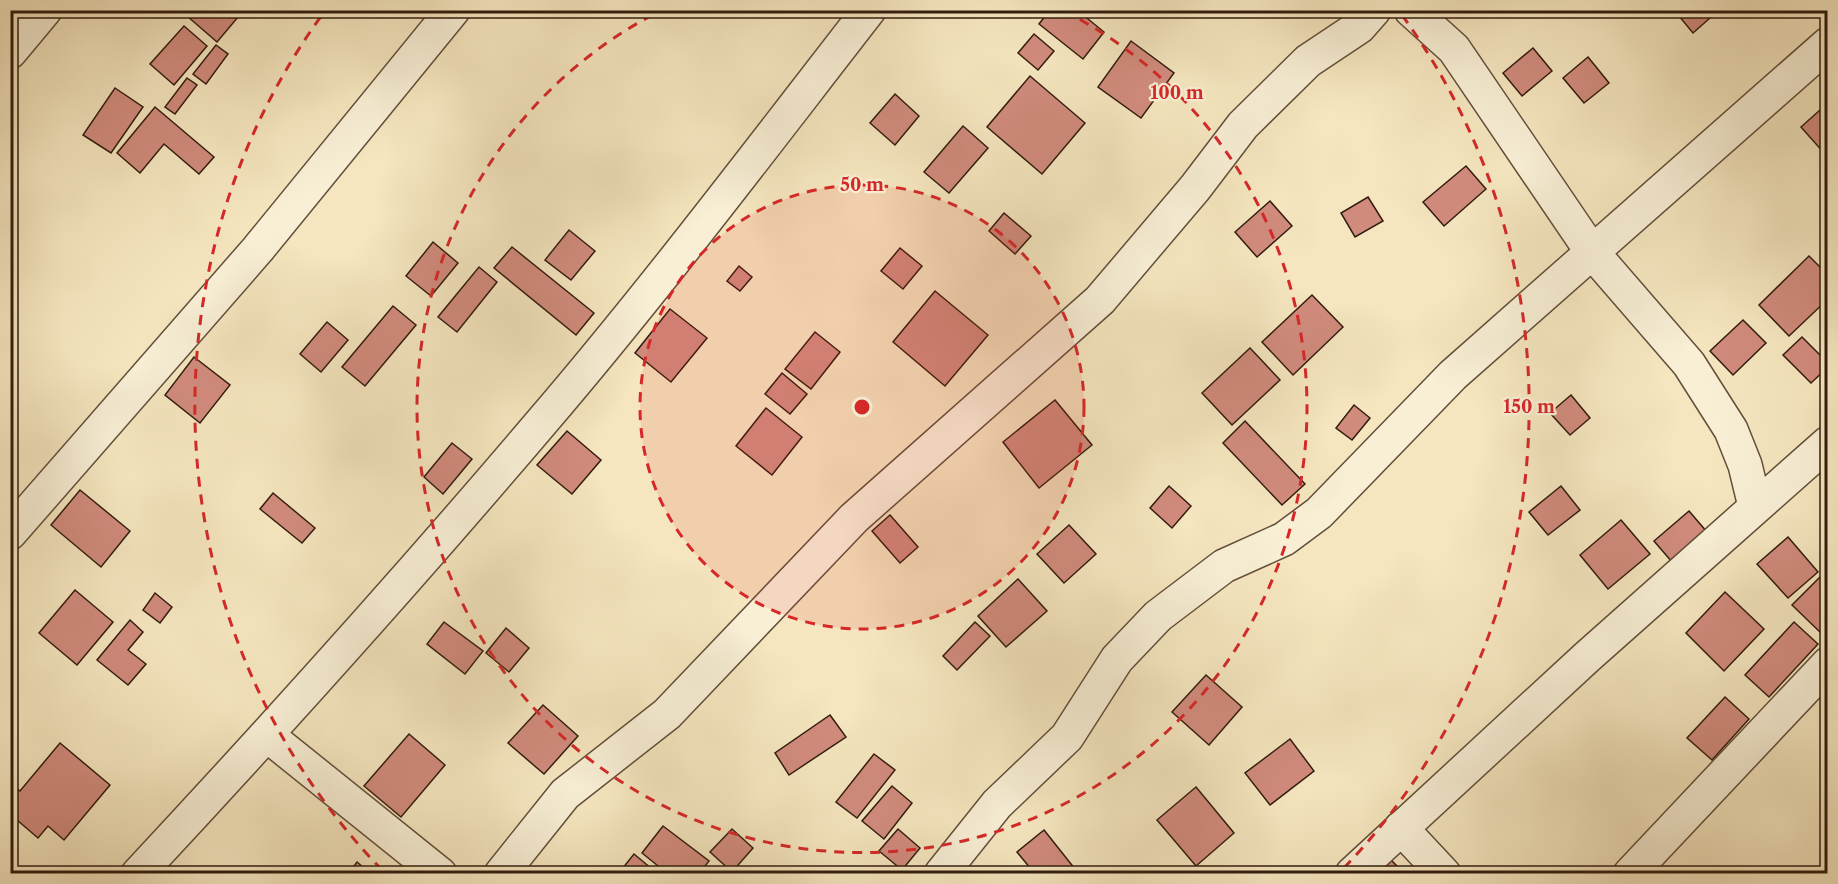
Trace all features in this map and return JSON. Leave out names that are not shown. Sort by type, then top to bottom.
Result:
[{"type":"street","points":[[14,41],[45,10]]},
{"type":"street","points":[[10,533],[258,249],[453,10]]},
{"type":"street","points":[[138,873],[267,735],[541,423],[726,195],[869,10]]},
{"type":"street","points":[[501,873],[565,794],[667,714],[854,518],[1100,300],[1195,188],[1243,125],[1308,61],[1359,27],[1374,10]]},
{"type":"street","points":[[1418,13],[1454,49],[1592,252],[1689,363],[1731,430],[1745,465],[1755,506]]},
{"type":"street","points":[[941,873],[997,804],[1067,737],[1117,659],[1158,616],[1224,566],[1284,539],[1319,513],[1453,375],[1827,44]]},
{"type":"street","points":[[1352,873],[1755,506],[1824,453]]},
{"type":"street","points":[[1630,873],[1827,664]]},
{"type":"street","points":[[267,735],[440,873]]},
{"type":"street","points":[[1401,828],[1444,873]]},
{"type":"building","points":[[192,10],[244,10],[217,42],[187,16]]},
{"type":"building","points":[[1050,10],[1077,10],[1104,32],[1083,59],[1039,24]]},
{"type":"building","points":[[1674,10],[1719,10],[1693,33]]},
{"type":"building","points":[[184,26],[207,46],[174,85],[150,64]]},
{"type":"building","points":[[1034,34],[1054,51],[1038,70],[1018,53]]},
{"type":"building","points":[[1131,41],[1174,73],[1141,118],[1098,87]]},
{"type":"building","points":[[216,45],[228,54],[206,84],[193,74]]},
{"type":"building","points":[[1533,48],[1552,71],[1522,96],[1503,73]]},
{"type":"building","points":[[1588,57],[1609,83],[1584,103],[1563,78]]},
{"type":"building","points":[[1030,76],[1085,123],[1042,174],[987,127]]},
{"type":"building","points":[[187,78],[197,85],[175,114],[165,107]]},
{"type":"building","points":[[115,88],[143,107],[111,153],[83,135]]},
{"type":"building","points":[[895,94],[919,116],[895,145],[870,123]]},
{"type":"building","points":[[1828,103],[1828,149],[1824,153],[1801,127]]},
{"type":"building","points":[[155,107],[214,157],[199,174],[164,144],[140,173],[117,153]]},
{"type":"building","points":[[963,126],[988,148],[949,193],[924,172]]},
{"type":"building","points":[[1466,166],[1486,189],[1444,226],[1423,202]]},
{"type":"building","points":[[1368,197],[1383,221],[1355,237],[1341,213]]},
{"type":"building","points":[[1270,201],[1292,226],[1257,257],[1235,232]]},
{"type":"building","points":[[1004,213],[1031,236],[1015,254],[989,231]]},
{"type":"building","points":[[569,230],[595,251],[571,280],[545,260]]},
{"type":"building","points":[[433,242],[458,263],[431,296],[406,276]]},
{"type":"building","points":[[512,247],[594,313],[576,335],[494,268]]},
{"type":"building","points":[[900,248],[922,266],[903,289],[881,271]]},
{"type":"building","points":[[1809,256],[1828,275],[1828,299],[1789,336],[1759,305]]},
{"type":"building","points":[[739,266],[752,277],[740,291],[727,281]]},
{"type":"building","points":[[479,267],[497,282],[457,332],[438,317]]},
{"type":"building","points":[[935,291],[988,335],[945,386],[893,342]]},
{"type":"building","points":[[1312,295],[1343,327],[1293,375],[1262,342]]},
{"type":"building","points":[[393,306],[416,325],[365,386],[342,367]]},
{"type":"building","points":[[670,309],[707,338],[671,382],[635,353]]},
{"type":"building","points":[[1743,320],[1766,343],[1733,375],[1710,351]]},
{"type":"building","points":[[327,322],[348,340],[321,372],[300,354]]},
{"type":"building","points":[[815,332],[840,352],[811,389],[785,369]]},
{"type":"building","points":[[1802,337],[1828,363],[1828,367],[1811,383],[1783,355]]},
{"type":"building","points":[[1250,348],[1280,380],[1232,425],[1202,393]]},
{"type":"building","points":[[194,357],[230,385],[200,423],[165,395]]},
{"type":"building","points":[[782,373],[807,394],[790,414],[765,394]]},
{"type":"building","points":[[1571,395],[1590,418],[1570,435],[1550,413]]},
{"type":"building","points":[[1055,400],[1092,445],[1039,488],[1003,442]]},
{"type":"building","points":[[1354,405],[1370,418],[1352,440],[1336,428]]},
{"type":"building","points":[[766,408],[802,437],[772,475],[736,446]]},
{"type":"building","points":[[1245,421],[1305,484],[1282,505],[1223,443]]},
{"type":"building","points":[[567,431],[601,460],[572,494],[537,465]]},
{"type":"building","points":[[452,443],[472,459],[443,494],[424,477]]},
{"type":"building","points":[[1169,486],[1191,506],[1172,528],[1150,508]]},
{"type":"building","points":[[1561,486],[1580,510],[1548,535],[1529,512]]},
{"type":"building","points":[[80,490],[130,531],[101,567],[51,525]]},
{"type":"building","points":[[273,493],[315,528],[302,543],[260,509]]},
{"type":"building","points":[[1689,511],[1707,532],[1672,562],[1654,541]]},
{"type":"building","points":[[890,515],[918,547],[900,563],[872,531]]},
{"type":"building","points":[[1621,520],[1650,554],[1608,589],[1580,555]]},
{"type":"building","points":[[1069,525],[1096,554],[1064,583],[1037,554]]},
{"type":"building","points":[[1788,537],[1818,572],[1788,598],[1757,564]]},
{"type":"building","points":[[1828,569],[1828,628],[1822,634],[1792,605]]},
{"type":"building","points":[[1018,579],[1047,611],[1006,647],[978,616]]},
{"type":"building","points":[[75,590],[113,622],[77,665],[39,633]]},
{"type":"building","points":[[1725,592],[1764,629],[1724,671],[1686,633]]},
{"type":"building","points":[[155,593],[172,607],[160,623],[143,610]]},
{"type":"building","points":[[130,620],[143,632],[128,650],[146,664],[128,685],[97,660]]},
{"type":"building","points":[[444,622],[483,651],[465,674],[427,644]]},
{"type":"building","points":[[975,622],[990,636],[957,670],[943,656]]},
{"type":"building","points":[[1794,622],[1818,644],[1769,697],[1745,675]]},
{"type":"building","points":[[506,628],[529,648],[509,672],[486,653]]},
{"type":"building","points":[[1206,675],[1242,707],[1209,745],[1172,712]]},
{"type":"building","points":[[1725,697],[1749,719],[1712,760],[1687,738]]},
{"type":"building","points":[[543,705],[578,736],[544,774],[508,743]]},
{"type":"building","points":[[830,715],[846,737],[789,775],[775,753]]},
{"type":"building","points":[[409,734],[445,765],[401,817],[364,786]]},
{"type":"building","points":[[1290,739],[1314,771],[1270,805],[1245,773]]},
{"type":"building","points":[[60,743],[110,785],[64,840],[48,826],[38,838],[10,814],[10,783],[20,791]]},
{"type":"building","points":[[874,754],[895,770],[857,818],[836,802]]},
{"type":"building","points":[[892,786],[912,803],[884,839],[862,821]]},
{"type":"building","points":[[1196,787],[1234,833],[1196,866],[1157,820]]},
{"type":"building","points":[[663,826],[709,861],[699,874],[668,874],[642,853]]},
{"type":"building","points":[[732,829],[753,848],[732,872],[710,852]]},
{"type":"building","points":[[898,829],[920,848],[902,870],[879,851]]},
{"type":"building","points":[[1044,830],[1075,869],[1070,874],[1035,874],[1017,852]]},
{"type":"building","points":[[634,854],[658,874],[618,874]]},
{"type":"building","points":[[1390,859],[1405,874],[1376,874]]},
{"type":"building","points":[[357,862],[371,874],[348,874]]}]
